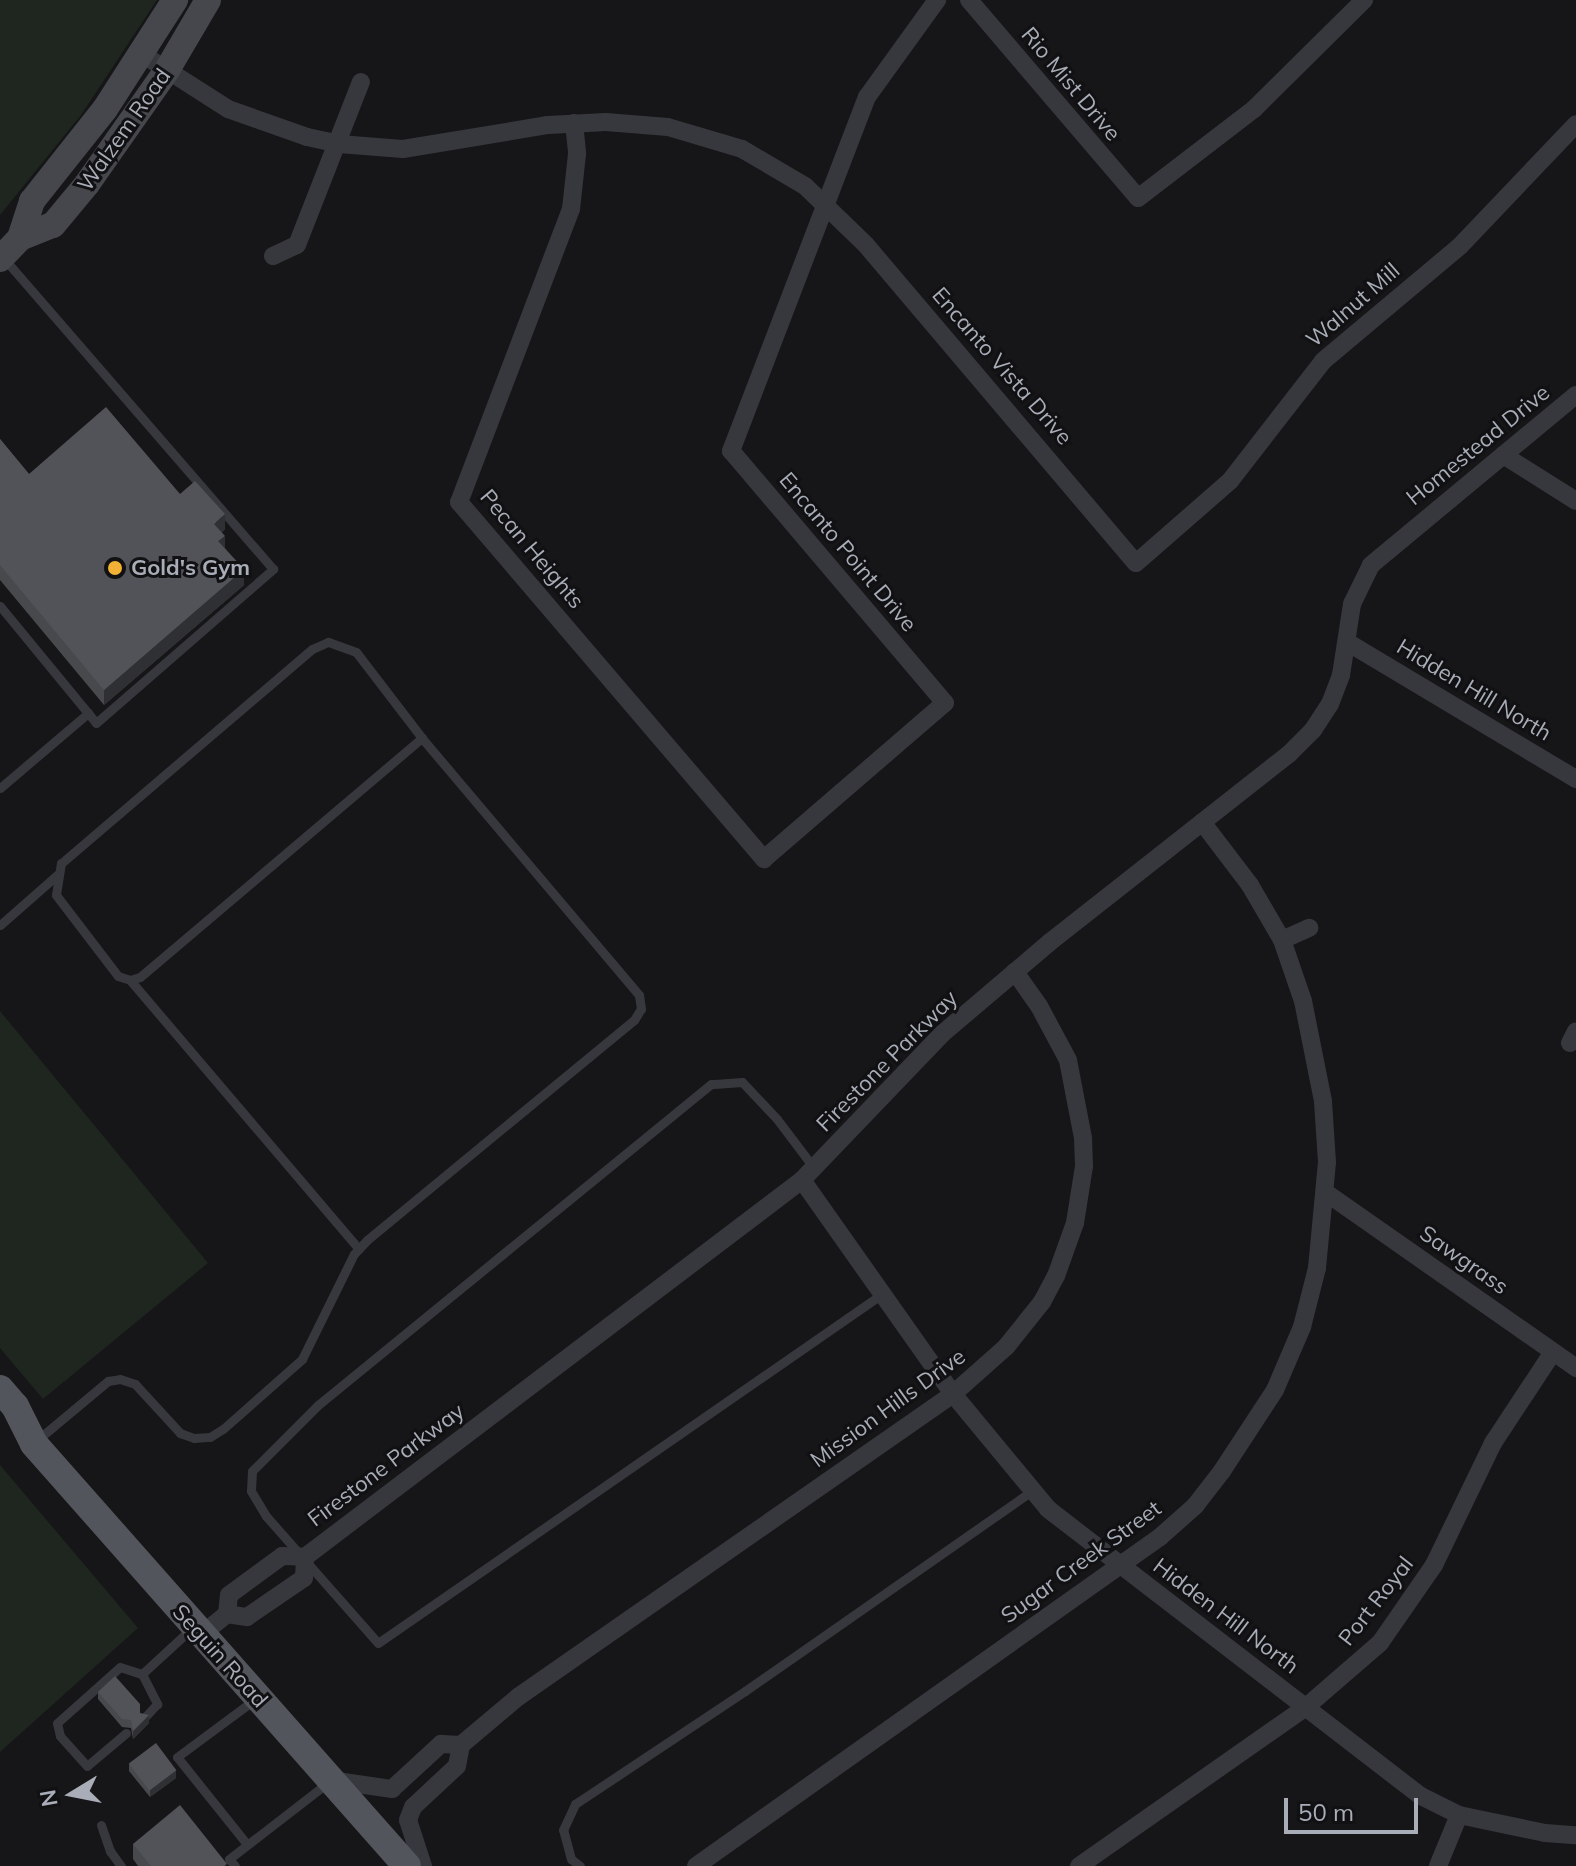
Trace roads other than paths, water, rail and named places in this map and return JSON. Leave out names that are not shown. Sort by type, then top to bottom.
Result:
[{"type":"main road","name":"Seguin Road","points":[[0,1389],[15,1406],[34,1444],[407,1866]]},
{"type":"main road","name":"Seguin Road","points":[[0,1426],[34,1444]]},
{"type":"street","name":"Walzem Road","points":[[7,251],[32,201],[105,109],[175,0]]},
{"type":"street","name":"Walzem Road","points":[[7,251],[53,225],[97,171],[167,70],[208,0]]},
{"type":"street","name":"Encanto Point Drive","points":[[764,859],[945,703],[731,451],[867,97],[937,0]]},
{"type":"street","name":"Rio Mist Drive","points":[[969,0],[1138,198],[1254,109],[1364,0]]},
{"type":"street","points":[[142,54],[228,109],[307,137],[339,144],[403,149],[574,123],[643,124],[695,133],[765,161],[827,205]]},
{"type":"street","points":[[273,256],[297,245],[361,82]]},
{"type":"street","name":"Pecan Heights","points":[[574,123],[577,154],[571,209],[459,502],[764,859]]},
{"type":"street","name":"Walnut Mill","points":[[1136,563],[1230,481],[1323,361],[1460,246],[1576,124]]},
{"type":"street","name":"Encanto Vista Drive","points":[[827,205],[906,291],[1136,563]]},
{"type":"street","name":"Homestead Drive","points":[[1411,531],[1576,395]]},
{"type":"street","points":[[1503,455],[1576,501]]},
{"type":"street","name":"Firestone Parkway","points":[[227,1614],[229,1595],[282,1556],[305,1557],[808,1174],[942,1034],[1313,730],[1336,689],[1352,604],[1371,565],[1411,531]]},
{"type":"street","name":"Hidden Hill North","points":[[1347,642],[1576,779]]},
{"type":"street","name":"Sugar Creek Street","points":[[694,1866],[1121,1566],[1195,1506],[1249,1433],[1275,1390],[1302,1327],[1317,1268],[1325,1192],[1323,1101],[1303,1001],[1282,940],[1250,885],[1202,822]]},
{"type":"street","points":[[1282,940],[1309,928]]},
{"type":"street","name":"Mission Hills Drive","points":[[423,1866],[408,1820],[413,1807],[457,1766],[461,1745],[518,1697],[953,1394],[1006,1347],[1042,1302],[1067,1250],[1081,1195],[1083,1138],[1068,1060],[1039,1006],[1015,972]]},
{"type":"street","name":"Hidden Hill North","points":[[808,1174],[882,1294],[953,1394],[1048,1509],[1421,1796],[1459,1815],[1545,1833],[1576,1835]]},
{"type":"street","name":"Sawgrass","points":[[1325,1192],[1576,1368]]},
{"type":"street","name":"Port Royal","points":[[1079,1866],[1306,1707],[1380,1643],[1434,1565],[1493,1443],[1553,1352]]},
{"type":"street","name":"Firestone Parkway","points":[[197,1631],[227,1614],[247,1617],[304,1578],[305,1557]]},
{"type":"street","name":"Mission Hills Drive","points":[[330,1780],[392,1789],[441,1744],[461,1745]]},
{"type":"street","points":[[1438,1866],[1459,1815]]},
{"type":"lane","points":[[0,606],[96,723],[273,569],[7,251]]},
{"type":"lane","points":[[34,1444],[108,1381],[120,1379],[135,1384],[180,1433],[194,1438],[210,1437],[223,1429],[302,1359],[359,1249],[634,1020],[641,1009],[639,995],[422,738],[356,652],[328,642],[312,649],[61,863],[56,895],[118,976],[130,980],[359,1249]]},
{"type":"lane","points":[[0,788],[88,713]]},
{"type":"lane","points":[[130,980],[140,977],[422,738]]},
{"type":"lane","points":[[0,925],[57,875]]},
{"type":"lane","points":[[808,1174],[777,1119],[742,1082],[711,1084],[318,1405],[252,1471],[251,1491],[266,1516],[378,1643],[882,1294]]},
{"type":"lane","points":[[580,1866],[571,1859],[563,1830],[575,1804],[745,1691],[1032,1491]]},
{"type":"lane","points":[[142,1674],[197,1631]]},
{"type":"lane","points":[[126,1733],[87,1766],[60,1736],[57,1723],[120,1667],[142,1674],[157,1704],[146,1716]]},
{"type":"lane","points":[[246,1843],[177,1757],[256,1698]]},
{"type":"lane","points":[[235,1866],[229,1859],[246,1843],[330,1780]]},
{"type":"lane","points":[[101,1825],[110,1851],[121,1866]]},
{"type":"place","name":"Gold's Gym","points":[[115,568]]}]
